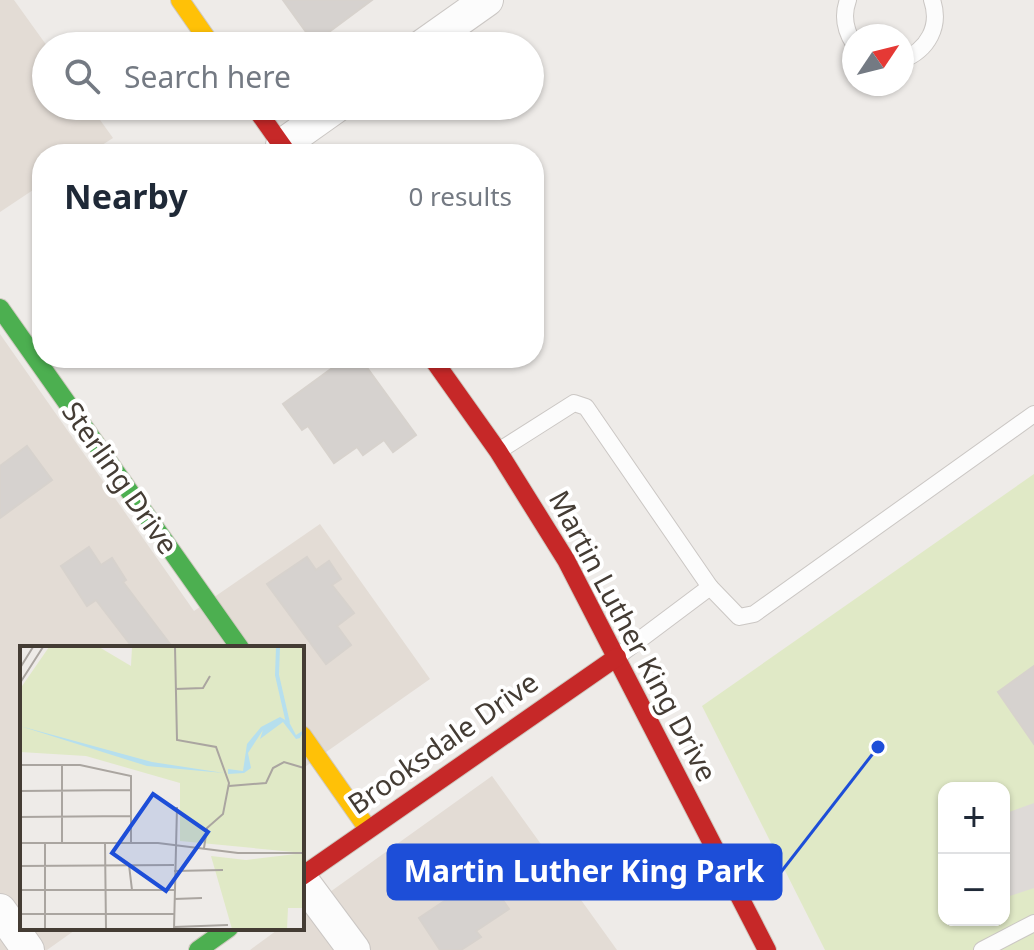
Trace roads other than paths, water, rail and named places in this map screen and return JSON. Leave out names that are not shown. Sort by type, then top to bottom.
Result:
[{"type":"street","points":[[180,0],[202,32]]},
{"type":"street","points":[[442,32],[487,0]]},
{"type":"street","points":[[264,120],[281,144]]},
{"type":"street","points":[[292,144],[320,120]]},
{"type":"street","name":"Sterling Drive","points":[[0,308],[32,353]]},
{"type":"street","name":"Sterling Drive","points":[[42,368],[239,646]]},
{"type":"street","name":"Martin Luther King Drive","points":[[439,368],[498,451],[566,560],[767,950]]},
{"type":"street","name":"Brooksdale Drive","points":[[304,877],[617,657]]},
{"type":"street","points":[[304,738],[368,829]]},
{"type":"street","points":[[304,881],[354,950]]},
{"type":"street","points":[[0,910],[28,950]]},
{"type":"street","points":[[198,950],[226,930]]},
{"type":"lane","points":[[845,24],[848,0]]},
{"type":"lane","points":[[914,55],[925,46],[932,33],[935,18],[932,0]]},
{"type":"lane","points":[[498,451],[574,403],[586,407],[710,587],[739,617],[754,614],[1034,414]]},
{"type":"lane","points":[[617,657],[710,587]]},
{"type":"lane","points":[[982,950],[1034,923]]},
{"type":"place","name":"Martin Luther King Park","points":[[878,747]]}]
